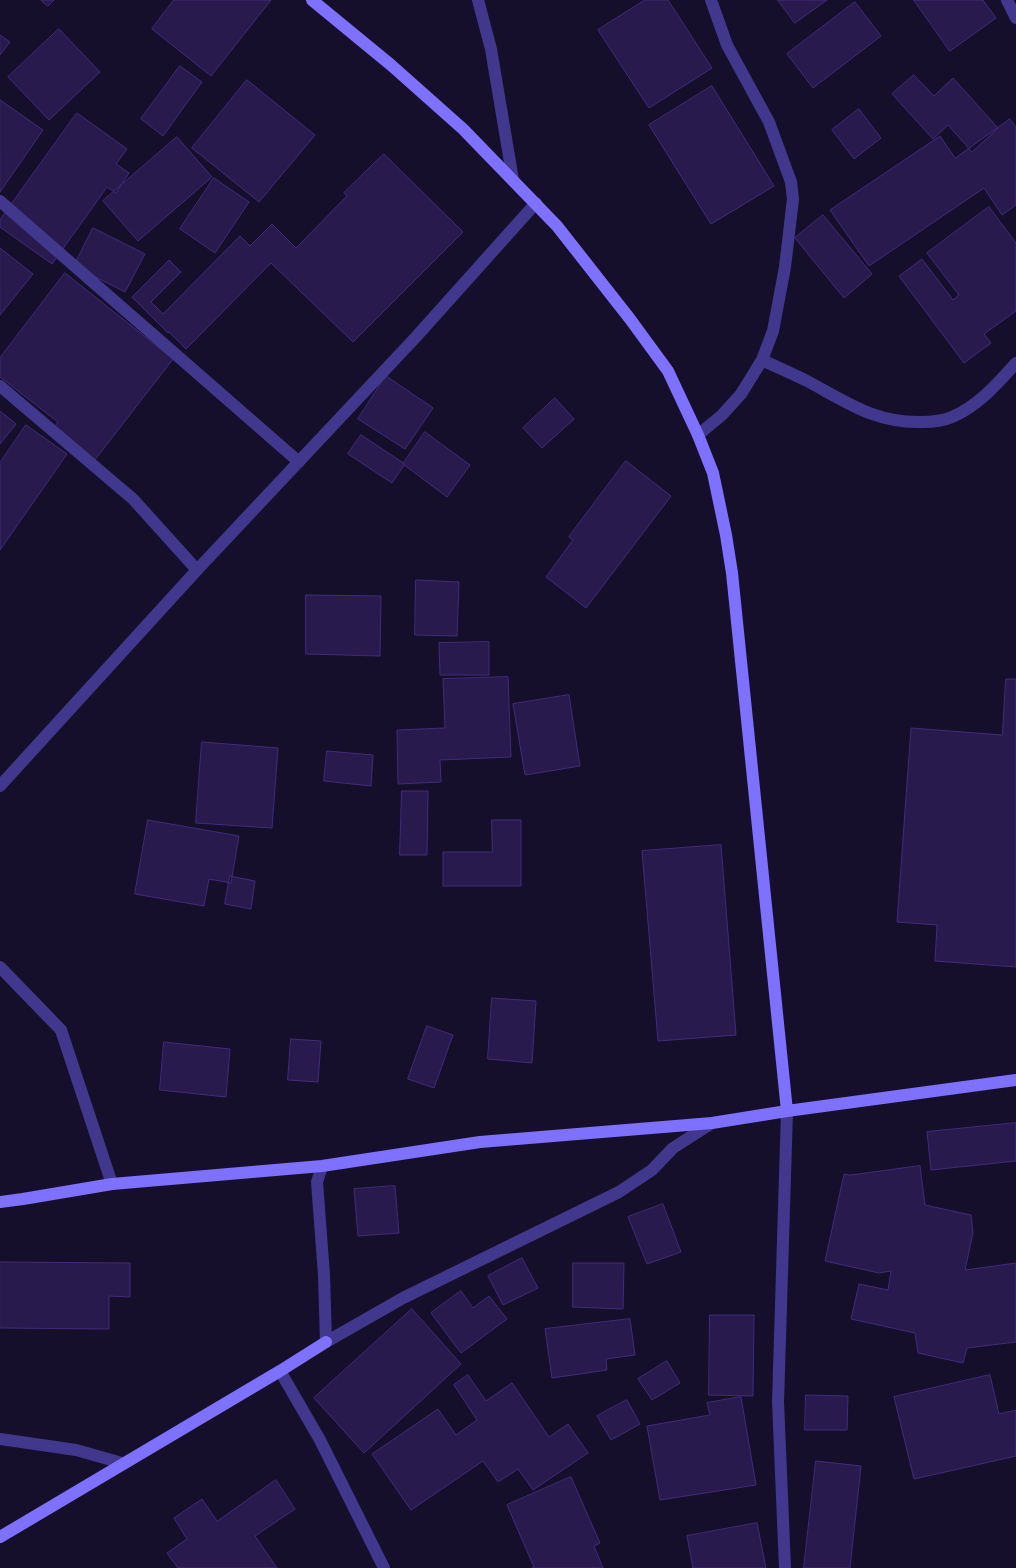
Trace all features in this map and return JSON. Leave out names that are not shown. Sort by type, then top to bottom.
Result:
[{"type":"street","points":[[312,0],[391,65],[463,129],[557,226],[668,371],[698,435],[713,473],[732,573],[787,1111],[778,1402],[784,1568]]},
{"type":"street","points":[[478,0],[491,49],[513,180]]},
{"type":"street","points":[[698,435],[722,415],[741,394],[762,360],[774,331],[785,267],[793,199],[791,182],[769,122],[727,45],[711,0]]},
{"type":"street","points":[[1007,0],[1016,18]]},
{"type":"street","points":[[0,201],[299,462]]},
{"type":"street","points":[[0,786],[197,570],[415,338],[536,203]]},
{"type":"street","points":[[762,360],[858,409],[882,418],[906,422],[929,422],[950,418],[986,395],[1016,363]]},
{"type":"street","points":[[0,386],[133,499],[197,570]]},
{"type":"street","points":[[0,967],[61,1030],[112,1184]]},
{"type":"street","points":[[0,1202],[112,1184],[322,1166],[480,1142],[712,1123],[1016,1080]]},
{"type":"street","points":[[0,1537],[403,1298],[619,1192],[652,1170],[674,1148],[712,1123]]},
{"type":"street","points":[[322,1166],[317,1182],[324,1275],[326,1342]]},
{"type":"street","points":[[280,1371],[320,1440],[384,1568]]},
{"type":"street","points":[[0,1439],[26,1441],[76,1450],[122,1463]]},
{"type":"building","points":[[41,0],[54,0],[48,6]]},
{"type":"building","points":[[174,0],[271,0],[211,76],[152,29]]},
{"type":"building","points":[[645,0],[668,0],[712,68],[649,108],[598,30]]},
{"type":"building","points":[[778,0],[827,0],[795,23]]},
{"type":"building","points":[[914,0],[983,0],[996,18],[950,51]]},
{"type":"building","points":[[855,2],[881,36],[813,88],[787,54]]},
{"type":"building","points":[[59,29],[100,72],[49,120],[8,77]]},
{"type":"building","points":[[0,35],[10,42],[0,55]]},
{"type":"building","points":[[180,66],[202,82],[163,136],[141,119]]},
{"type":"building","points":[[914,75],[934,96],[953,78],[998,128],[972,152],[948,125],[933,139],[892,94]]},
{"type":"building","points":[[247,80],[315,135],[259,202],[192,148]]},
{"type":"building","points":[[712,86],[774,186],[711,224],[649,125]]},
{"type":"building","points":[[0,100],[43,130],[0,192]]},
{"type":"building","points":[[859,109],[881,138],[854,159],[832,130]]},
{"type":"building","points":[[77,113],[127,149],[116,164],[129,173],[116,193],[107,187],[52,264],[0,227],[0,220]]},
{"type":"building","points":[[1010,119],[1016,127],[1016,205],[1002,215],[984,188],[869,266],[830,210],[940,136],[955,158]]},
{"type":"building","points":[[177,137],[212,177],[138,241],[103,201]]},
{"type":"building","points":[[384,154],[463,232],[353,342],[271,263],[186,349],[132,297],[169,260],[181,272],[151,302],[163,314],[240,236],[250,246],[272,224],[296,248],[347,196],[344,193]]},
{"type":"building","points":[[214,178],[249,202],[215,253],[180,229]]},
{"type":"building","points":[[989,207],[1016,243],[1016,311],[984,334],[991,343],[964,363],[899,276],[922,259],[953,300],[959,295],[927,253]]},
{"type":"building","points":[[823,215],[872,274],[844,298],[795,238]]},
{"type":"building","points":[[93,228],[145,254],[125,292],[74,266]]},
{"type":"building","points":[[0,248],[33,274],[0,315]]},
{"type":"building","points":[[65,273],[173,359],[94,461],[53,429],[58,422],[0,377],[0,358]]},
{"type":"building","points":[[386,376],[433,408],[405,449],[358,419]]},
{"type":"building","points":[[555,398],[574,419],[542,448],[523,428]]},
{"type":"building","points":[[0,411],[16,424],[0,444]]},
{"type":"building","points":[[26,425],[67,454],[0,550],[0,463]]},
{"type":"building","points":[[425,432],[470,465],[447,497],[403,464]]},
{"type":"building","points":[[361,435],[405,464],[392,483],[348,454]]},
{"type":"building","points":[[626,461],[671,496],[586,608],[546,577],[573,540],[569,537]]},
{"type":"building","points":[[416,580],[459,582],[457,636],[415,635]]},
{"type":"building","points":[[306,595],[381,596],[380,656],[306,654]]},
{"type":"building","points":[[489,642],[489,675],[440,675],[439,643]]},
{"type":"building","points":[[508,677],[511,757],[440,760],[441,782],[398,784],[397,730],[445,728],[443,679]]},
{"type":"building","points":[[1006,679],[1016,679],[1016,967],[935,961],[937,925],[897,922],[911,728],[1002,735]]},
{"type":"building","points":[[569,695],[580,766],[525,775],[513,704]]},
{"type":"building","points":[[202,742],[278,748],[272,828],[196,823]]},
{"type":"building","points":[[327,751],[373,755],[371,786],[324,781]]},
{"type":"building","points":[[402,791],[428,791],[427,855],[400,855]]},
{"type":"building","points":[[148,820],[239,836],[231,883],[209,879],[204,906],[135,894]]},
{"type":"building","points":[[492,820],[521,820],[521,886],[443,886],[443,852],[492,852]]},
{"type":"building","points":[[721,845],[736,1035],[658,1041],[642,851]]},
{"type":"building","points":[[230,876],[255,881],[251,909],[225,904]]},
{"type":"building","points":[[492,998],[536,1001],[532,1063],[488,1059]]},
{"type":"building","points":[[427,1026],[453,1035],[434,1088],[408,1079]]},
{"type":"building","points":[[291,1039],[321,1041],[318,1082],[288,1080]]},
{"type":"building","points":[[164,1042],[230,1049],[226,1097],[160,1090]]},
{"type":"building","points":[[1016,1123],[1016,1161],[931,1170],[927,1132]]},
{"type":"building","points":[[920,1166],[925,1205],[971,1215],[973,1233],[965,1270],[1016,1263],[1016,1342],[967,1348],[963,1363],[918,1353],[915,1333],[851,1319],[859,1284],[888,1290],[891,1271],[879,1273],[825,1261],[844,1174],[850,1175]]},
{"type":"building","points":[[395,1186],[399,1233],[358,1236],[354,1189]]},
{"type":"building","points":[[663,1204],[681,1252],[647,1264],[628,1217]]},
{"type":"building","points":[[522,1258],[538,1288],[503,1305],[488,1276]]},
{"type":"building","points":[[0,1262],[130,1263],[130,1297],[109,1296],[109,1329],[0,1328]]},
{"type":"building","points":[[573,1263],[624,1263],[623,1309],[573,1307]]},
{"type":"building","points":[[461,1291],[473,1308],[489,1296],[507,1319],[461,1353],[431,1313]]},
{"type":"building","points":[[412,1309],[461,1364],[364,1453],[314,1398]]},
{"type":"building","points":[[710,1315],[754,1315],[753,1396],[709,1395]]},
{"type":"building","points":[[630,1319],[635,1355],[606,1359],[607,1370],[552,1378],[545,1329]]},
{"type":"building","points":[[667,1361],[680,1383],[652,1400],[638,1379]]},
{"type":"building","points":[[468,1375],[486,1401],[512,1383],[549,1437],[568,1424],[588,1453],[533,1490],[518,1469],[498,1482],[483,1461],[411,1510],[372,1454],[438,1409],[456,1435],[477,1420],[454,1385]]},
{"type":"building","points":[[990,1375],[999,1414],[1016,1410],[1016,1456],[914,1479],[894,1397]]},
{"type":"building","points":[[806,1395],[848,1396],[847,1430],[805,1430]]},
{"type":"building","points":[[741,1397],[756,1485],[660,1500],[647,1426],[710,1415],[707,1403]]},
{"type":"building","points":[[627,1400],[640,1424],[611,1440],[597,1416]]},
{"type":"building","points":[[816,1461],[861,1466],[850,1568],[804,1568]]},
{"type":"building","points":[[571,1477],[600,1543],[594,1546],[603,1568],[532,1568],[534,1567],[507,1505]]},
{"type":"building","points":[[276,1480],[295,1509],[255,1536],[277,1568],[178,1568],[167,1553],[187,1539],[174,1518],[202,1499],[217,1521]]},
{"type":"building","points":[[757,1523],[766,1568],[693,1568],[687,1536]]}]
